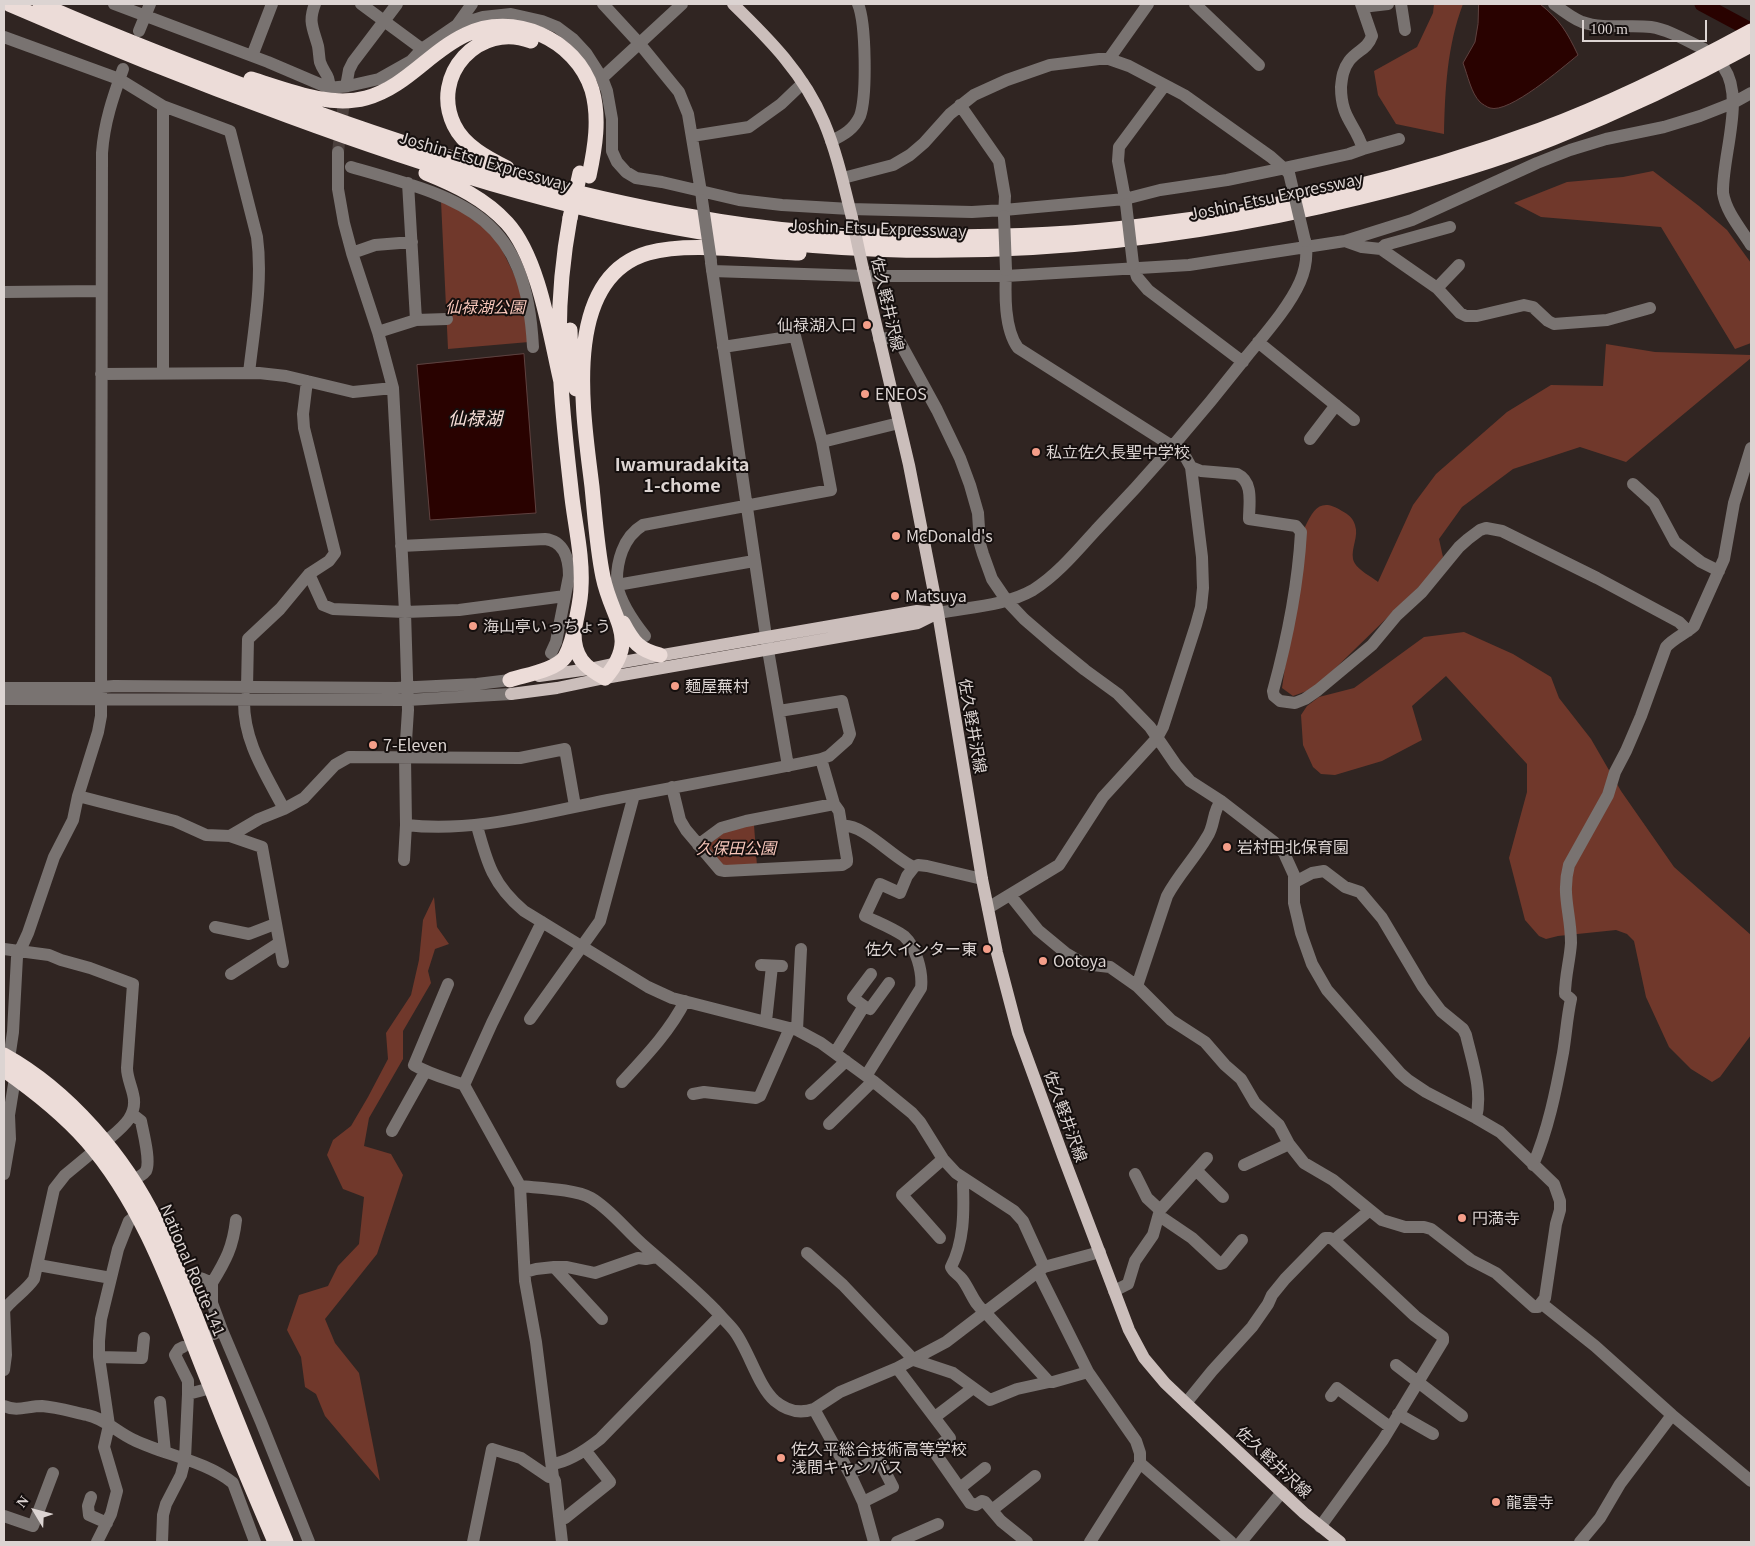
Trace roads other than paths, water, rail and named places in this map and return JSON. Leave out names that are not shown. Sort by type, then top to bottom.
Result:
[{"type":"highway","name":"Joshin-Etsu Expressway","points":[[9,4],[182,76],[385,151],[496,185],[561,202],[698,231],[766,241],[833,247],[913,249],[989,249],[1064,246],[1198,231],[1319,207],[1440,177],[1551,139],[1659,92],[1717,57],[1751,31]]},
{"type":"highway","name":"Joshin-Etsu Expressway","points":[[40,4],[187,65],[335,120],[448,158],[565,190],[638,207],[768,228],[835,234],[912,237],[987,237],[1136,227],[1195,219],[1317,195],[1493,147],[1751,45]]},
{"type":"highway","points":[[123,39],[306,95],[322,99],[351,101],[365,98],[395,86],[438,52],[466,34],[487,28],[508,26],[534,31],[556,42],[574,58],[588,79],[596,114],[595,140],[584,175],[575,219],[563,256],[560,294],[561,382],[581,574],[580,594],[574,633],[568,650],[558,664],[510,687]]},
{"type":"highway","points":[[584,175],[585,103],[576,78],[568,66],[549,50],[517,37],[489,40],[470,50],[453,72],[447,97],[454,126],[462,138],[474,148],[494,162],[529,176],[697,218]]},
{"type":"highway","points":[[182,76],[444,180],[490,207],[508,224],[528,256],[538,284],[561,382]]},
{"type":"highway","points":[[575,219],[570,333],[574,378],[585,431]]},
{"type":"highway","points":[[660,655],[646,651],[636,643],[613,590],[602,571],[582,393],[589,321],[598,296],[605,284],[614,274],[634,259],[647,253],[674,248],[827,254],[913,249]]},
{"type":"highway","points":[[574,633],[575,650],[588,669],[605,678],[617,663],[622,649],[623,638],[613,590]]},
{"type":"highway","name":"National Route 141","points":[[7,1065],[81,1135],[100,1146],[137,1214],[192,1338],[275,1542]]},
{"type":"highway","name":"National Route 141","points":[[7,1065],[43,1082],[64,1099],[100,1146],[132,1180],[156,1222],[181,1279],[286,1542]]},
{"type":"main road","name":"佐久軽井沢線","points":[[733,4],[770,40],[803,82],[819,110],[831,140],[851,214],[909,464],[938,613],[982,878],[1005,986],[1018,1033],[1129,1330],[1144,1358],[1165,1382],[1320,1527],[1340,1542]]},
{"type":"main road","points":[[510,687],[617,663],[766,636],[917,611],[938,613]]},
{"type":"main road","points":[[510,687],[557,688],[918,623],[938,613]]},
{"type":"street","points":[[114,4],[147,10],[323,85],[348,86],[379,79],[411,61],[422,49],[457,25],[483,17],[511,14],[542,21],[557,27],[573,39],[586,53],[602,78],[607,91],[612,119],[612,150],[617,162],[626,172],[636,178],[662,182],[702,196],[851,214],[1004,213],[1125,201],[1160,190],[1287,170],[1399,139]]},
{"type":"street","points":[[252,56],[272,4]]},
{"type":"street","points":[[315,4],[310,17],[311,24],[319,49],[320,62],[330,78],[323,85]]},
{"type":"street","points":[[361,4],[422,49]]},
{"type":"street","points":[[347,81],[353,62],[397,4]]},
{"type":"street","points":[[457,25],[472,4]]},
{"type":"street","points":[[603,4],[639,43],[679,92],[688,114],[702,196],[754,561],[788,766]]},
{"type":"street","points":[[602,78],[682,4]]},
{"type":"street","points":[[831,140],[848,132],[859,117],[862,108],[864,34],[858,4]]},
{"type":"street","points":[[1109,59],[1148,4]]},
{"type":"street","points":[[1195,4],[1259,65]]},
{"type":"street","points":[[1363,149],[1346,116],[1341,96],[1342,74],[1353,55],[1367,46],[1372,36],[1362,5],[1388,4]]},
{"type":"street","points":[[1401,4],[1405,30]]},
{"type":"street","points":[[1554,4],[1566,14],[1583,23],[1596,26],[1650,27],[1663,30],[1717,57],[1732,86],[1734,95],[1723,193],[1724,202],[1751,245]]},
{"type":"street","points":[[139,31],[147,10]]},
{"type":"street","points":[[4,37],[121,74],[163,106],[230,131],[257,237],[259,252],[250,373]]},
{"type":"street","points":[[842,178],[893,165],[910,155],[960,105],[974,95],[1006,80],[1050,65],[1109,59],[1129,66],[1198,105],[1287,170],[1306,244],[1306,262],[1299,282],[1286,304],[1258,342],[1122,503],[1051,576],[1032,590],[1007,601],[938,613]]},
{"type":"street","points":[[4,1174],[10,1139],[6,1115],[7,1065],[13,1032],[16,963],[19,950],[24,944],[54,857],[71,825],[101,716],[103,138],[111,103],[121,74]]},
{"type":"street","points":[[692,136],[749,127],[780,104],[803,82]]},
{"type":"street","points":[[1165,85],[1119,147],[1118,161],[1133,266],[1141,283],[1148,290],[1242,362]]},
{"type":"street","points":[[711,266],[864,272],[1006,273],[1189,265],[1306,244],[1345,241],[1412,220],[1570,150],[1606,139],[1664,127],[1700,116],[1733,103],[1751,93]]},
{"type":"street","points":[[960,105],[999,161],[1005,196],[1006,273],[1010,333],[1018,348],[1172,446],[1186,458],[1191,468],[1204,575],[1201,607],[1176,689],[1163,727],[1157,738],[1102,797],[1058,865],[988,908]]},
{"type":"street","points":[[162,373],[163,106]]},
{"type":"street","points":[[338,152],[337,168],[340,207],[393,388],[407,700],[404,860]]},
{"type":"street","points":[[351,167],[431,190],[465,207],[487,222],[505,243],[518,266],[529,303],[533,346]]},
{"type":"street","points":[[408,183],[416,320]]},
{"type":"street","points":[[1381,249],[1385,245],[1450,227]]},
{"type":"street","points":[[1345,241],[1362,247],[1381,249],[1437,288],[1460,313],[1466,316],[1476,316],[1524,306],[1533,307],[1554,324],[1607,320],[1650,308]]},
{"type":"street","points":[[352,253],[375,245],[412,242]]},
{"type":"street","points":[[1437,288],[1459,265]]},
{"type":"street","points":[[4,292],[101,291]]},
{"type":"street","points":[[378,332],[416,320],[447,319]]},
{"type":"street","points":[[613,590],[624,544],[629,536],[643,525],[831,490],[822,442],[795,336],[723,347]]},
{"type":"street","points":[[879,340],[897,337],[945,426],[960,458],[978,512],[980,544],[987,568],[1007,601],[1024,619],[1084,670],[1118,694],[1150,727],[1179,769],[1190,781],[1220,801],[1278,846],[1288,859],[1295,882],[1294,903],[1312,964],[1327,990],[1408,1080],[1426,1092],[1500,1132],[1554,1184],[1560,1201],[1560,1210],[1556,1224],[1545,1298],[1542,1303],[1538,1307],[1534,1307],[1496,1273],[1471,1260],[1431,1229],[1405,1227],[1382,1220],[1333,1180],[1304,1163],[1289,1144],[1279,1125],[1255,1103],[1241,1079],[1225,1065],[1205,1042],[1171,1020],[1138,986],[1110,967],[1084,964],[1067,954],[1038,930],[1010,895]]},
{"type":"street","points":[[1258,342],[1354,420]]},
{"type":"street","points":[[101,374],[250,373],[279,375],[353,392],[393,388]]},
{"type":"street","points":[[284,809],[250,743],[245,724],[245,693],[248,639],[280,608],[309,574],[329,561],[335,553],[304,428],[303,414],[307,381]]},
{"type":"street","points":[[1310,439],[1336,406]]},
{"type":"street","points":[[822,442],[899,423]]},
{"type":"street","points":[[1533,1165],[1551,1110],[1563,1053],[1571,999],[1565,994],[1571,950],[1571,927],[1565,892],[1569,865],[1608,795],[1615,772],[1641,716],[1666,647],[1671,640],[1694,626],[1719,571],[1724,559],[1734,503],[1751,448]]},
{"type":"street","points":[[1191,468],[1241,476],[1245,480],[1249,491],[1249,519],[1296,526],[1301,532],[1296,580],[1282,657],[1273,691],[1274,696],[1280,701],[1295,703],[1305,699],[1372,645],[1397,615],[1422,592],[1459,547],[1480,530],[1486,528],[1502,531],[1597,578],[1679,622],[1688,631]]},
{"type":"street","points":[[1633,484],[1654,503],[1675,542],[1701,562],[1719,571]]},
{"type":"street","points":[[401,546],[551,539],[563,548],[569,566],[569,576],[556,642],[551,652]]},
{"type":"street","points":[[613,590],[754,561]]},
{"type":"street","points":[[309,574],[320,601],[329,608],[404,612],[477,609],[565,596]]},
{"type":"street","points":[[613,590],[619,592],[625,606],[645,636]]},
{"type":"street","points":[[4,699],[101,701],[476,684],[510,687]]},
{"type":"street","points":[[4,688],[101,687],[407,700],[510,687]]},
{"type":"street","points":[[406,825],[422,827],[477,826],[821,759],[829,756],[848,740],[850,734],[842,701],[779,711]]},
{"type":"street","points":[[230,836],[259,819],[284,809],[304,798],[335,765],[348,757],[520,758],[565,749],[575,806]]},
{"type":"street","points":[[672,787],[680,820],[698,845],[720,870],[842,865],[847,862],[847,858],[842,826],[839,811],[834,804],[821,759]]},
{"type":"street","points":[[530,1019],[600,921],[634,795]]},
{"type":"street","points":[[78,796],[175,822],[206,835],[230,836],[262,847],[283,962]]},
{"type":"street","points":[[1138,986],[1167,896],[1208,836],[1216,807],[1220,801]]},
{"type":"street","points":[[698,845],[721,828],[746,821],[834,804]]},
{"type":"street","points":[[477,826],[486,859],[499,885],[514,903],[648,987],[672,998],[766,1021],[812,1037],[870,1078],[912,1113],[920,1122],[943,1159],[956,1173],[1010,1207],[1019,1216],[1041,1270],[1088,1372],[1136,1441],[1140,1453],[1140,1463],[1090,1542]]},
{"type":"street","points":[[842,826],[851,826],[875,840],[900,860],[914,867]]},
{"type":"street","points":[[829,1124],[870,1078],[920,988],[922,979],[920,968],[908,941],[903,936],[865,916],[880,884],[900,893],[907,876],[918,865],[982,878]]},
{"type":"street","points":[[1295,882],[1312,873],[1324,871],[1345,887],[1360,892],[1382,918],[1423,987],[1441,1011],[1463,1029],[1466,1035],[1476,1078],[1479,1104],[1476,1118]]},
{"type":"street","points":[[464,1086],[492,1023],[542,922]]},
{"type":"street","points":[[215,927],[249,934],[275,924]]},
{"type":"street","points":[[234,969],[279,943]]},
{"type":"street","points":[[4,949],[49,955],[133,984],[126,1068],[134,1103],[132,1114],[126,1125],[65,1175],[54,1189],[38,1265],[31,1284],[4,1309],[6,1355],[4,1370]]},
{"type":"street","points":[[693,1094],[704,1092],[756,1098],[760,1096],[793,1029],[801,949]]},
{"type":"street","points":[[766,1021],[772,966]]},
{"type":"street","points":[[871,974],[853,998],[864,1006],[870,1009],[889,983]]},
{"type":"street","points":[[448,984],[414,1065],[425,1072],[436,1074],[464,1086],[520,1186],[525,1272],[562,1542]]},
{"type":"street","points":[[622,1082],[664,1033],[685,1001]]},
{"type":"street","points":[[811,1094],[841,1057],[864,1006]]},
{"type":"street","points":[[392,1131],[425,1072]]},
{"type":"street","points":[[132,1114],[142,1121],[148,1161],[146,1170],[142,1175],[132,1180]]},
{"type":"street","points":[[1249,1159],[1289,1144]]},
{"type":"street","points":[[1114,1291],[1128,1284],[1135,1261],[1153,1235],[1159,1214],[1207,1158]]},
{"type":"street","points":[[937,1230],[902,1195],[943,1159]]},
{"type":"street","points":[[1196,1170],[1223,1196]]},
{"type":"street","points":[[1135,1174],[1147,1198],[1159,1214],[1192,1238],[1220,1264],[1223,1264],[1242,1240]]},
{"type":"street","points":[[965,1179],[963,1185],[962,1232],[958,1251],[951,1267],[967,1287],[979,1308],[985,1312],[1049,1382]]},
{"type":"street","points":[[520,1186],[573,1192],[587,1196],[603,1206],[730,1326],[739,1337],[772,1397],[786,1408],[797,1412],[814,1409],[840,1392],[914,1360],[946,1342],[1041,1270],[1100,1252]]},
{"type":"street","points":[[1334,1240],[1370,1210]]},
{"type":"street","points":[[96,1542],[107,1523],[117,1491],[104,1447],[109,1425],[99,1357],[101,1319],[118,1249],[130,1219],[137,1214]]},
{"type":"street","points":[[236,1220],[234,1240],[227,1257],[212,1283],[212,1303],[218,1332],[261,1422],[309,1542]]},
{"type":"street","points":[[1186,1403],[1252,1327],[1272,1295],[1285,1279],[1325,1238],[1334,1240],[1415,1316],[1444,1339],[1370,1459],[1320,1527]]},
{"type":"street","points":[[807,1254],[843,1286],[914,1360],[953,1373],[990,1400],[1017,1389],[1053,1382],[1088,1372]]},
{"type":"street","points":[[525,1272],[536,1269],[567,1267],[595,1273],[638,1258],[646,1259],[656,1256]]},
{"type":"street","points":[[38,1265],[111,1278]]},
{"type":"street","points":[[554,1267],[602,1319]]},
{"type":"street","points":[[181,1279],[188,1276],[199,1277],[212,1283]]},
{"type":"street","points":[[1542,1303],[1595,1346],[1672,1415],[1751,1481]]},
{"type":"street","points":[[473,1542],[492,1449],[521,1458],[549,1477],[552,1470],[560,1462],[585,1450],[621,1419],[720,1316]]},
{"type":"street","points":[[99,1357],[142,1358],[144,1338]]},
{"type":"street","points":[[162,1542],[163,1515],[166,1504],[181,1475],[185,1459],[188,1381],[175,1355],[183,1347]]},
{"type":"street","points":[[1396,1365],[1462,1416]]},
{"type":"street","points":[[897,1368],[950,1438],[933,1450],[960,1488],[972,1504],[976,1505],[984,1501],[1001,1521],[1027,1542]]},
{"type":"street","points":[[188,1394],[211,1388]]},
{"type":"street","points":[[935,1417],[973,1388]]},
{"type":"street","points":[[1336,1389],[1390,1427]]},
{"type":"street","points":[[160,1402],[165,1452]]},
{"type":"street","points":[[4,1406],[15,1409],[41,1406],[89,1415],[136,1442],[185,1459],[224,1477],[233,1483],[255,1542]]},
{"type":"street","points":[[814,1409],[850,1474],[863,1502],[874,1542]]},
{"type":"street","points":[[1398,1414],[1433,1434]]},
{"type":"street","points":[[1580,1542],[1600,1518],[1620,1484],[1672,1415]]},
{"type":"street","points":[[560,1520],[610,1482],[585,1450]]},
{"type":"street","points":[[850,1474],[878,1458],[893,1487],[863,1502]]},
{"type":"street","points":[[1140,1463],[1232,1542]]},
{"type":"street","points":[[960,1488],[985,1468]]},
{"type":"street","points":[[4,1516],[33,1526],[53,1473]]},
{"type":"street","points":[[992,1510],[1035,1476]]},
{"type":"street","points":[[1241,1542],[1282,1492]]},
{"type":"street","points":[[91,1497],[88,1506],[89,1515],[107,1523]]},
{"type":"street","points":[[897,1542],[938,1524]]},
{"type":"water","points":[[1479,4],[1540,4],[1553,15],[1562,27],[1578,55],[1549,79],[1510,104],[1499,108],[1487,107],[1474,94],[1463,63],[1475,42]]},
{"type":"water","name":"仙禄湖","points":[[524,354],[536,513],[430,520],[417,365]]},
{"type":"waterway","points":[[1702,4],[1751,32]]},
{"type":"tunnel","points":[[338,152],[345,92]]},
{"type":"place","name":"仙禄湖入口","points":[[867,325]]},
{"type":"place","name":"ENEOS","points":[[865,394]]},
{"type":"place","name":"私立佐久長聖中学校","points":[[1036,452]]},
{"type":"place","name":"McDonald's","points":[[896,536]]},
{"type":"place","name":"Matsuya","points":[[895,596]]},
{"type":"place","name":"海山亭いっちょう","points":[[473,626]]},
{"type":"place","name":"麺屋蕪村","points":[[675,686]]},
{"type":"place","name":"7-Eleven","points":[[373,745]]},
{"type":"place","name":"岩村田北保育園","points":[[1227,847]]},
{"type":"place","name":"佐久インター東","points":[[987,949]]},
{"type":"place","name":"Ootoya","points":[[1043,961]]},
{"type":"place","name":"円満寺","points":[[1462,1218]]},
{"type":"place","name":"佐久平総合技術高等学校 浅間キャンパス","points":[[781,1458]]},
{"type":"place","name":"龍雲寺","points":[[1496,1502]]},
{"type":"district","name":"Iwamuradakita 1-chome","points":[[682,474]]},
{"type":"park label","name":"仙禄湖公園","points":[[485,307]]},
{"type":"park label","name":"久保田公園","points":[[736,848]]}]
